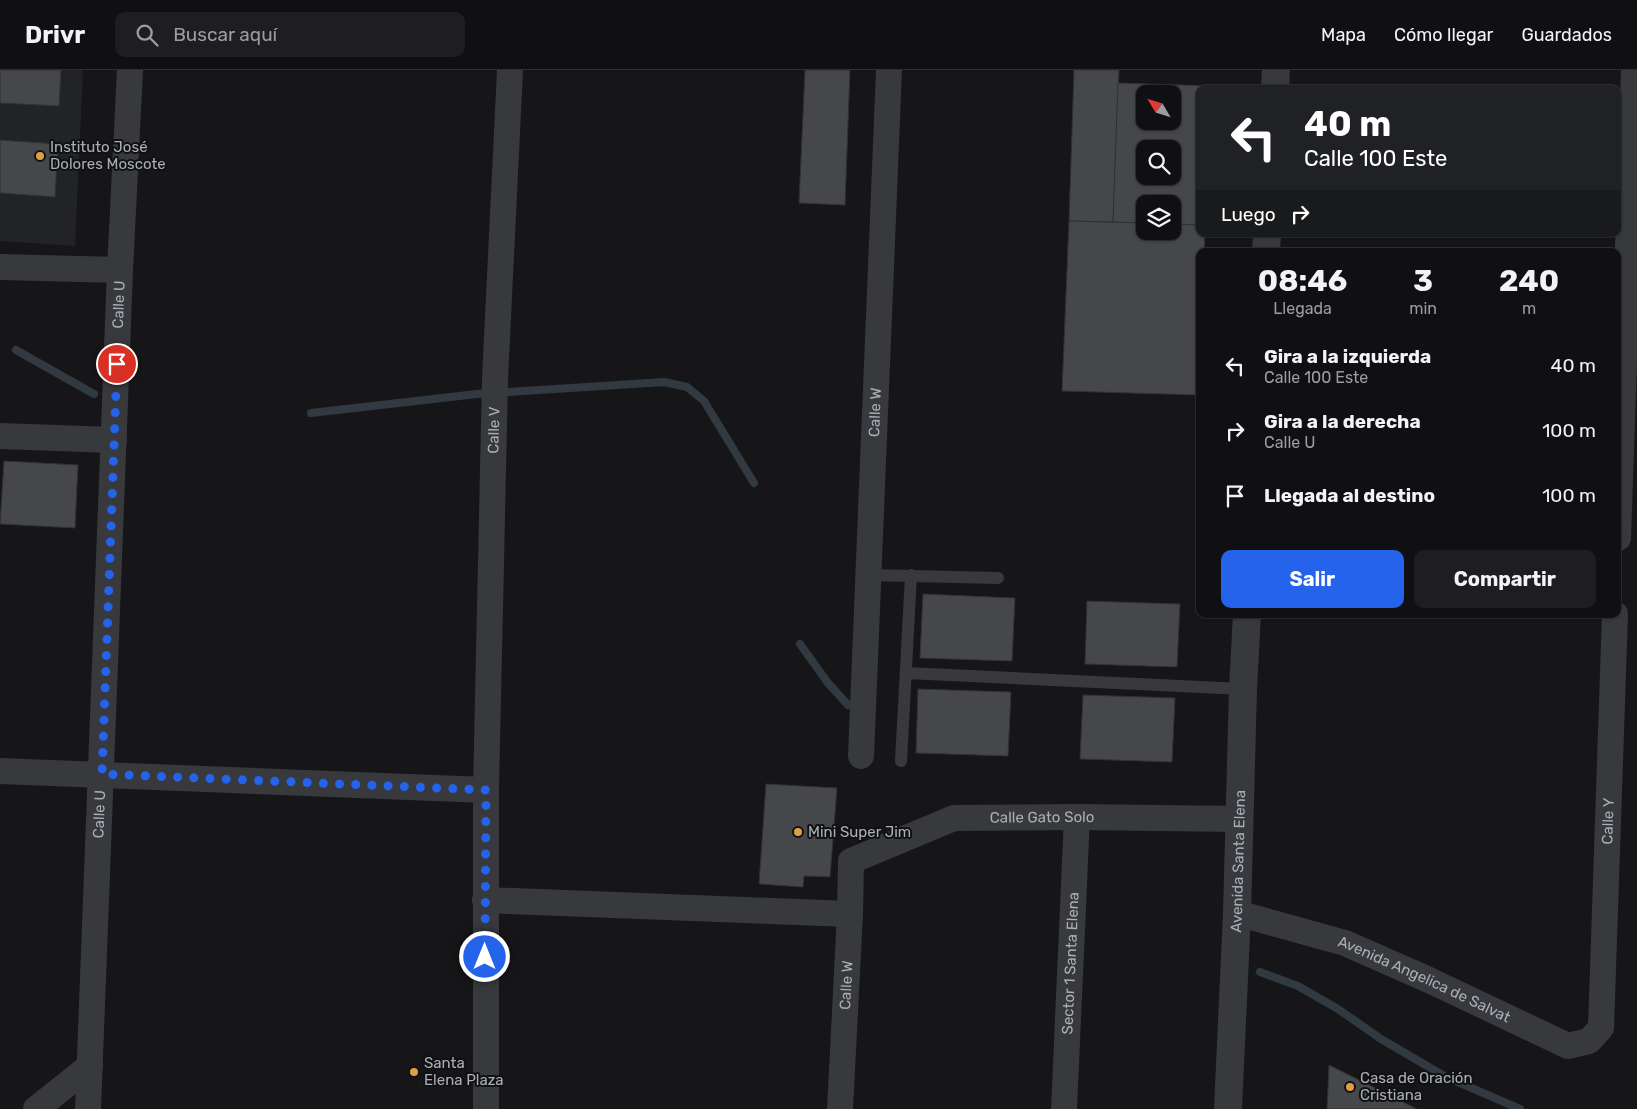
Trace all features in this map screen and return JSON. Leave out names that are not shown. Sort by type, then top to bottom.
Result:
[{"type":"street","name":"Calle U","points":[[88,1109],[120,270],[130,70]]},
{"type":"street","name":"Calle V","points":[[486,1109],[486,790],[495,390],[510,70]]},
{"type":"street","name":"Calle W","points":[[861,756],[888,70]]},
{"type":"street","points":[[1275,85],[1276,70]]},
{"type":"street","points":[[1621,450],[1634,70]]},
{"type":"street","points":[[0,267],[120,270]]},
{"type":"street","points":[[0,436],[114,440]]},
{"type":"street","name":"Avenida Santa Elena","points":[[1228,1109],[1247,618]]},
{"type":"street","name":"Calle Y","points":[[1601,1028],[1615,618]]},
{"type":"street","points":[[0,771],[486,790]]},
{"type":"street","name":"Sector 1 Santa Elena","points":[[1064,1109],[1078,817]]},
{"type":"street","name":"Calle Gato Solo","points":[[851,861],[954,818],[1240,819]]},
{"type":"street","name":"Calle W","points":[[840,1109],[851,861]]},
{"type":"street","points":[[485,900],[850,914]]},
{"type":"street","name":"Avenida Angelica de Salvat","points":[[1237,913],[1345,943],[1429,980],[1568,1046],[1589,1041],[1601,1028]]},
{"type":"street","points":[[36,1109],[90,1066]]},
{"type":"lane","points":[[868,575],[998,578]]},
{"type":"lane","points":[[901,761],[911,575]]},
{"type":"lane","points":[[906,673],[1243,689]]},
{"type":"shaded area","name":"Instituto José Dolores Moscote","points":[[0,70],[83,70],[75,246],[0,241]]},
{"type":"building","points":[[0,70],[61,70],[59,106],[0,103]]},
{"type":"building","points":[[805,70],[850,70],[845,205],[799,203]]},
{"type":"building","points":[[1074,70],[1119,70],[1113,222],[1069,221]]},
{"type":"building","points":[[1118,83],[1196,85],[1196,225],[1181,224],[1181,195],[1136,195],[1136,223],[1113,222]]},
{"type":"building","points":[[0,140],[58,144],[55,197],[0,193]]},
{"type":"building","points":[[1069,221],[1136,223],[1136,240],[1181,240],[1181,224],[1196,225],[1196,237],[1205,237],[1204,248],[1196,248],[1196,395],[1062,391]]},
{"type":"building","points":[[4,461],[78,465],[75,528],[0,524]]},
{"type":"building","points":[[923,594],[1015,598],[1012,661],[920,658]]},
{"type":"building","points":[[1087,601],[1180,604],[1177,667],[1085,664]]},
{"type":"building","points":[[918,689],[1011,692],[1008,756],[916,753]]},
{"type":"building","points":[[1083,695],[1175,698],[1172,762],[1080,759]]},
{"type":"building","name":"Mini Super Jim","points":[[766,784],[837,788],[830,877],[804,876],[803,887],[759,884]]},
{"type":"building","name":"Casa de Oración Cristiana","points":[[1329,1065],[1417,1109],[1327,1109]]},
{"type":"waterway","points":[[16,350],[94,394]]},
{"type":"waterway","points":[[311,413],[477,394],[664,382],[687,387],[704,401],[754,483]]},
{"type":"waterway","points":[[800,644],[828,683],[848,705]]},
{"type":"waterway","points":[[1260,972],[1298,986],[1338,1009],[1381,1039],[1446,1077],[1520,1109]]},
{"type":"place","name":"Instituto José Dolores Moscote","points":[[40,156]]},
{"type":"place","name":"Mini Super Jim","points":[[798,832]]},
{"type":"place","name":"Santa Elena Plaza","points":[[414,1072]]},
{"type":"place","name":"Casa de Oración Cristiana","points":[[1350,1087]]},
{"type":"route","points":[[117,364],[102,774],[486,790],[485,957]]}]
